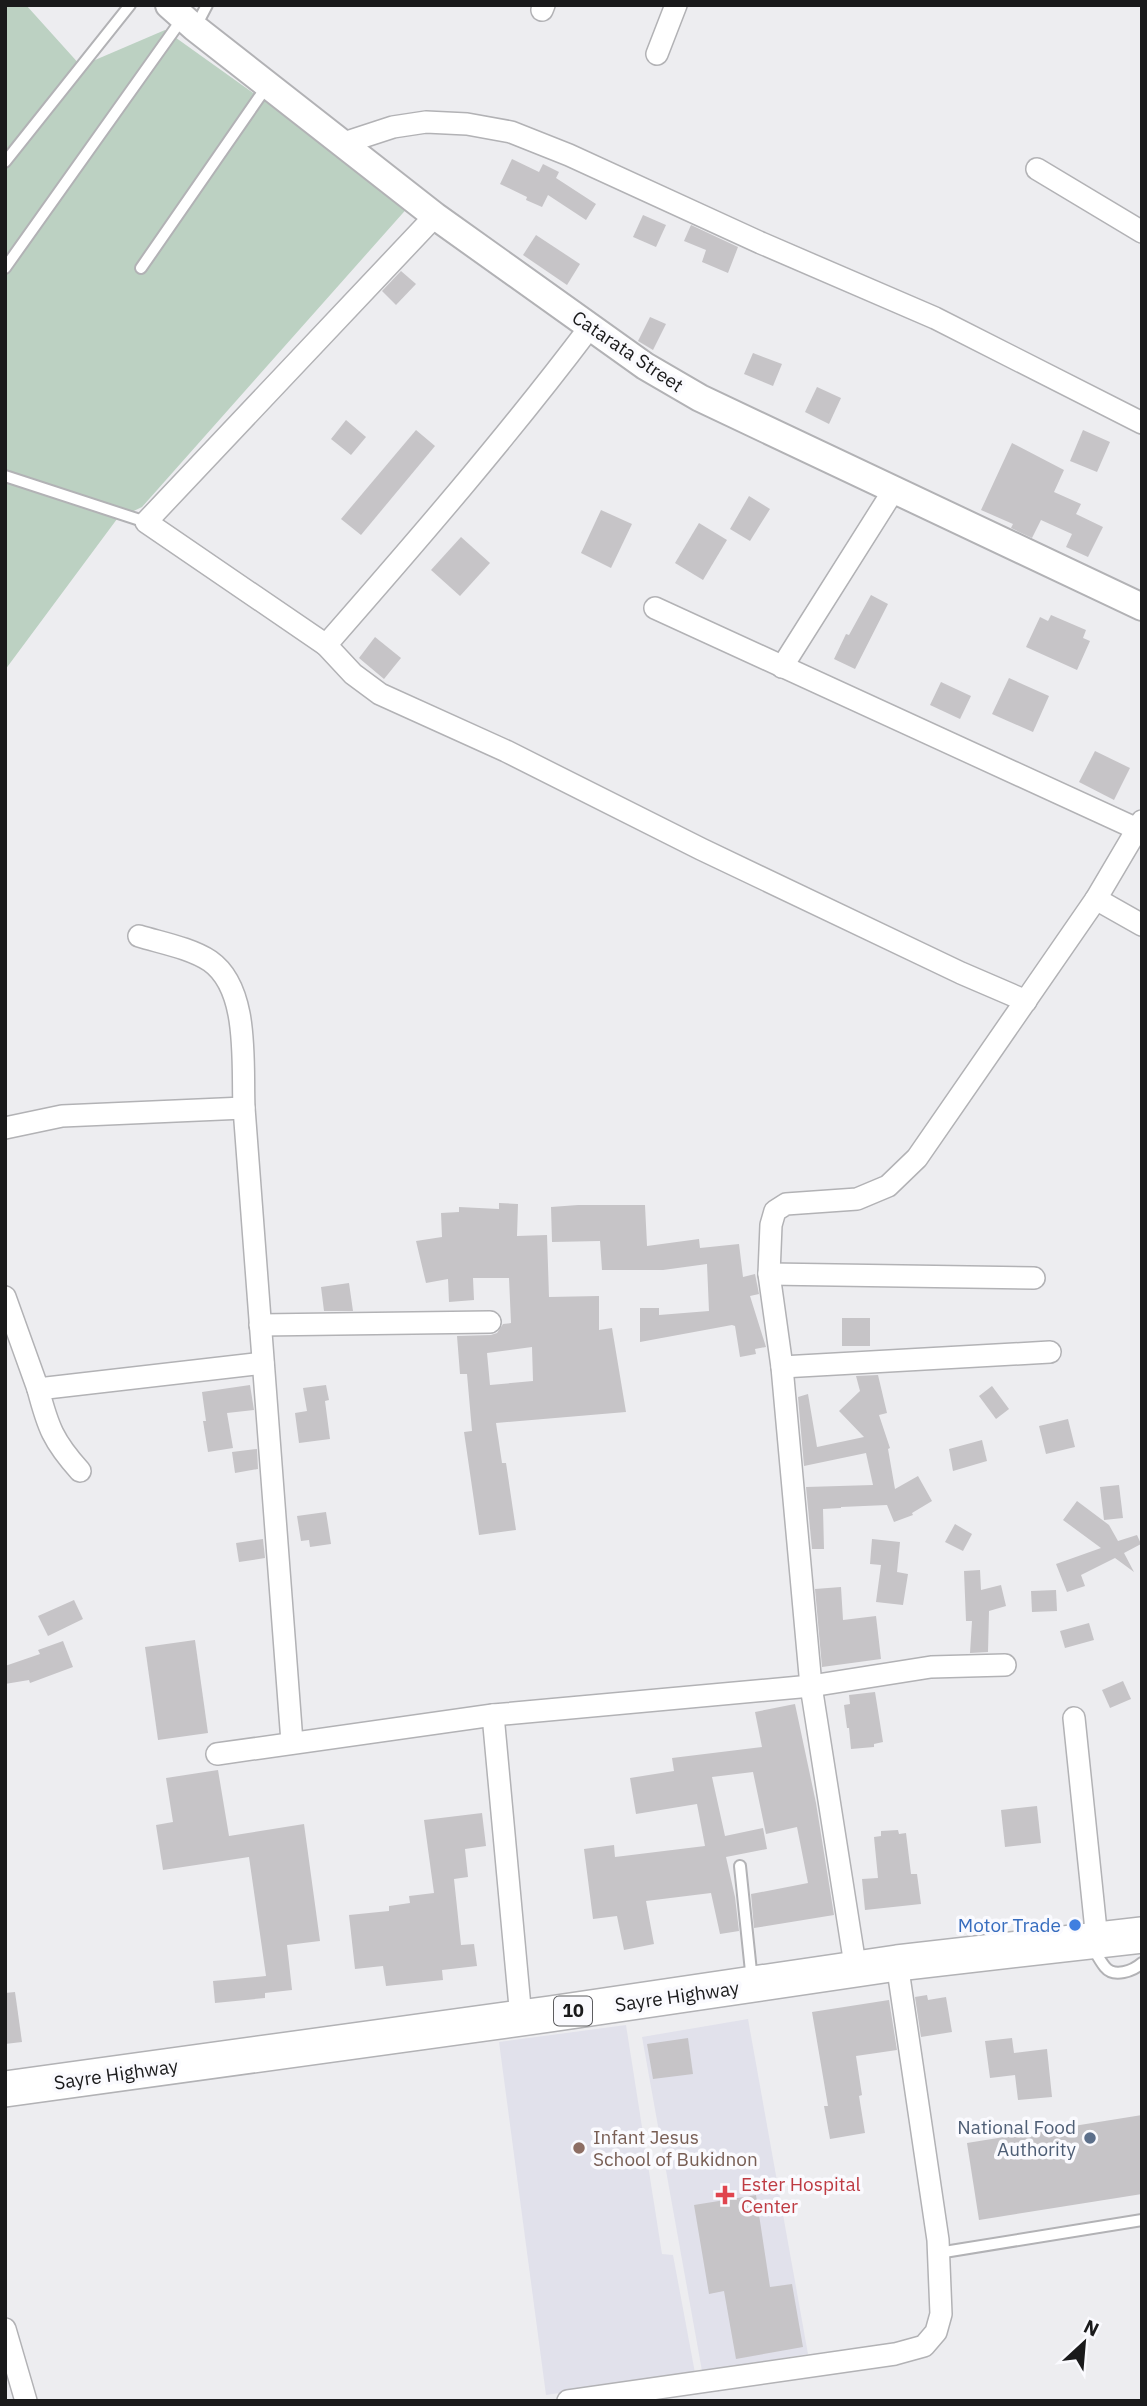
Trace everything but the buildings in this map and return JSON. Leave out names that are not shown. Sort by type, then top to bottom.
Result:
[{"type":"highway","name":"Sayre Highway","points":[[5,2089],[753,1986],[897,1963],[1142,1935]]},
{"type":"street","points":[[657,54],[677,5]]},
{"type":"street","name":"Catarata Street","points":[[182,17],[435,216],[645,366],[700,398],[1142,607]]},
{"type":"street","points":[[341,144],[393,127],[426,122],[467,124],[511,132],[569,155],[761,243],[935,318],[1142,424]]},
{"type":"street","points":[[1037,169],[1142,232]]},
{"type":"street","points":[[435,216],[146,522],[326,645],[353,674],[380,694],[506,751],[713,855],[961,973],[1026,1001]]},
{"type":"street","points":[[326,645],[476,472],[590,327]]},
{"type":"street","points":[[782,667],[895,488]]},
{"type":"street","points":[[656,608],[782,667],[1139,825],[1096,898],[917,1158],[888,1186],[857,1199],[786,1204],[775,1211],[771,1225],[769,1274],[782,1367],[811,1686],[856,1971]]},
{"type":"street","points":[[1096,898],[1142,925]]},
{"type":"street","points":[[139,936],[210,961],[231,984],[240,1016],[244,1108],[292,1742]]},
{"type":"street","points":[[5,1128],[62,1116],[244,1108]]},
{"type":"street","points":[[769,1274],[1034,1278]]},
{"type":"street","points":[[5,1297],[51,1432],[61,1450],[80,1471]]},
{"type":"street","points":[[260,1325],[490,1322]]},
{"type":"street","points":[[782,1367],[1050,1352]]},
{"type":"street","points":[[38,1388],[263,1363]]},
{"type":"street","points":[[217,1754],[493,1716],[811,1686],[931,1667],[1005,1665]]},
{"type":"street","points":[[493,1716],[521,2018]]},
{"type":"street","points":[[1074,1718],[1093,1941]]},
{"type":"street","points":[[568,2401],[895,2354],[924,2346],[936,2332],[941,2314],[939,2253],[897,1963]]},
{"type":"street","points":[[5,2329],[26,2401]]},
{"type":"lane","points":[[5,162],[130,5]]},
{"type":"lane","points":[[5,268],[182,17],[207,5]]},
{"type":"lane","points":[[141,268],[267,86]]},
{"type":"lane","points":[[5,476],[146,522]]},
{"type":"lane","points":[[740,1866],[753,1986]]},
{"type":"lane","points":[[1093,1941],[1106,1969],[1129,1972],[1142,1963]]},
{"type":"lane","points":[[939,2253],[1142,2220]]},
{"type":"shaded area","name":"Ester Hospital Center","points":[[748,2019],[808,2354],[702,2371],[642,2037]]},
{"type":"shaded area","name":"Infant Jesus School of Bukidnon","points":[[626,2025],[662,2254],[673,2255],[695,2373],[546,2395],[499,2042]]},
{"type":"green space","points":[[5,5],[26,5],[81,66],[165,30],[410,205],[142,507],[117,519],[5,670]]},
{"type":"place","name":"Motor Trade","points":[[1075,1925]]},
{"type":"place","name":"National Food Authority","points":[[1090,2138]]},
{"type":"place","name":"Infant Jesus School of Bukidnon","points":[[579,2148]]},
{"type":"place","name":"Ester Hospital Center","points":[[725,2195]]}]
